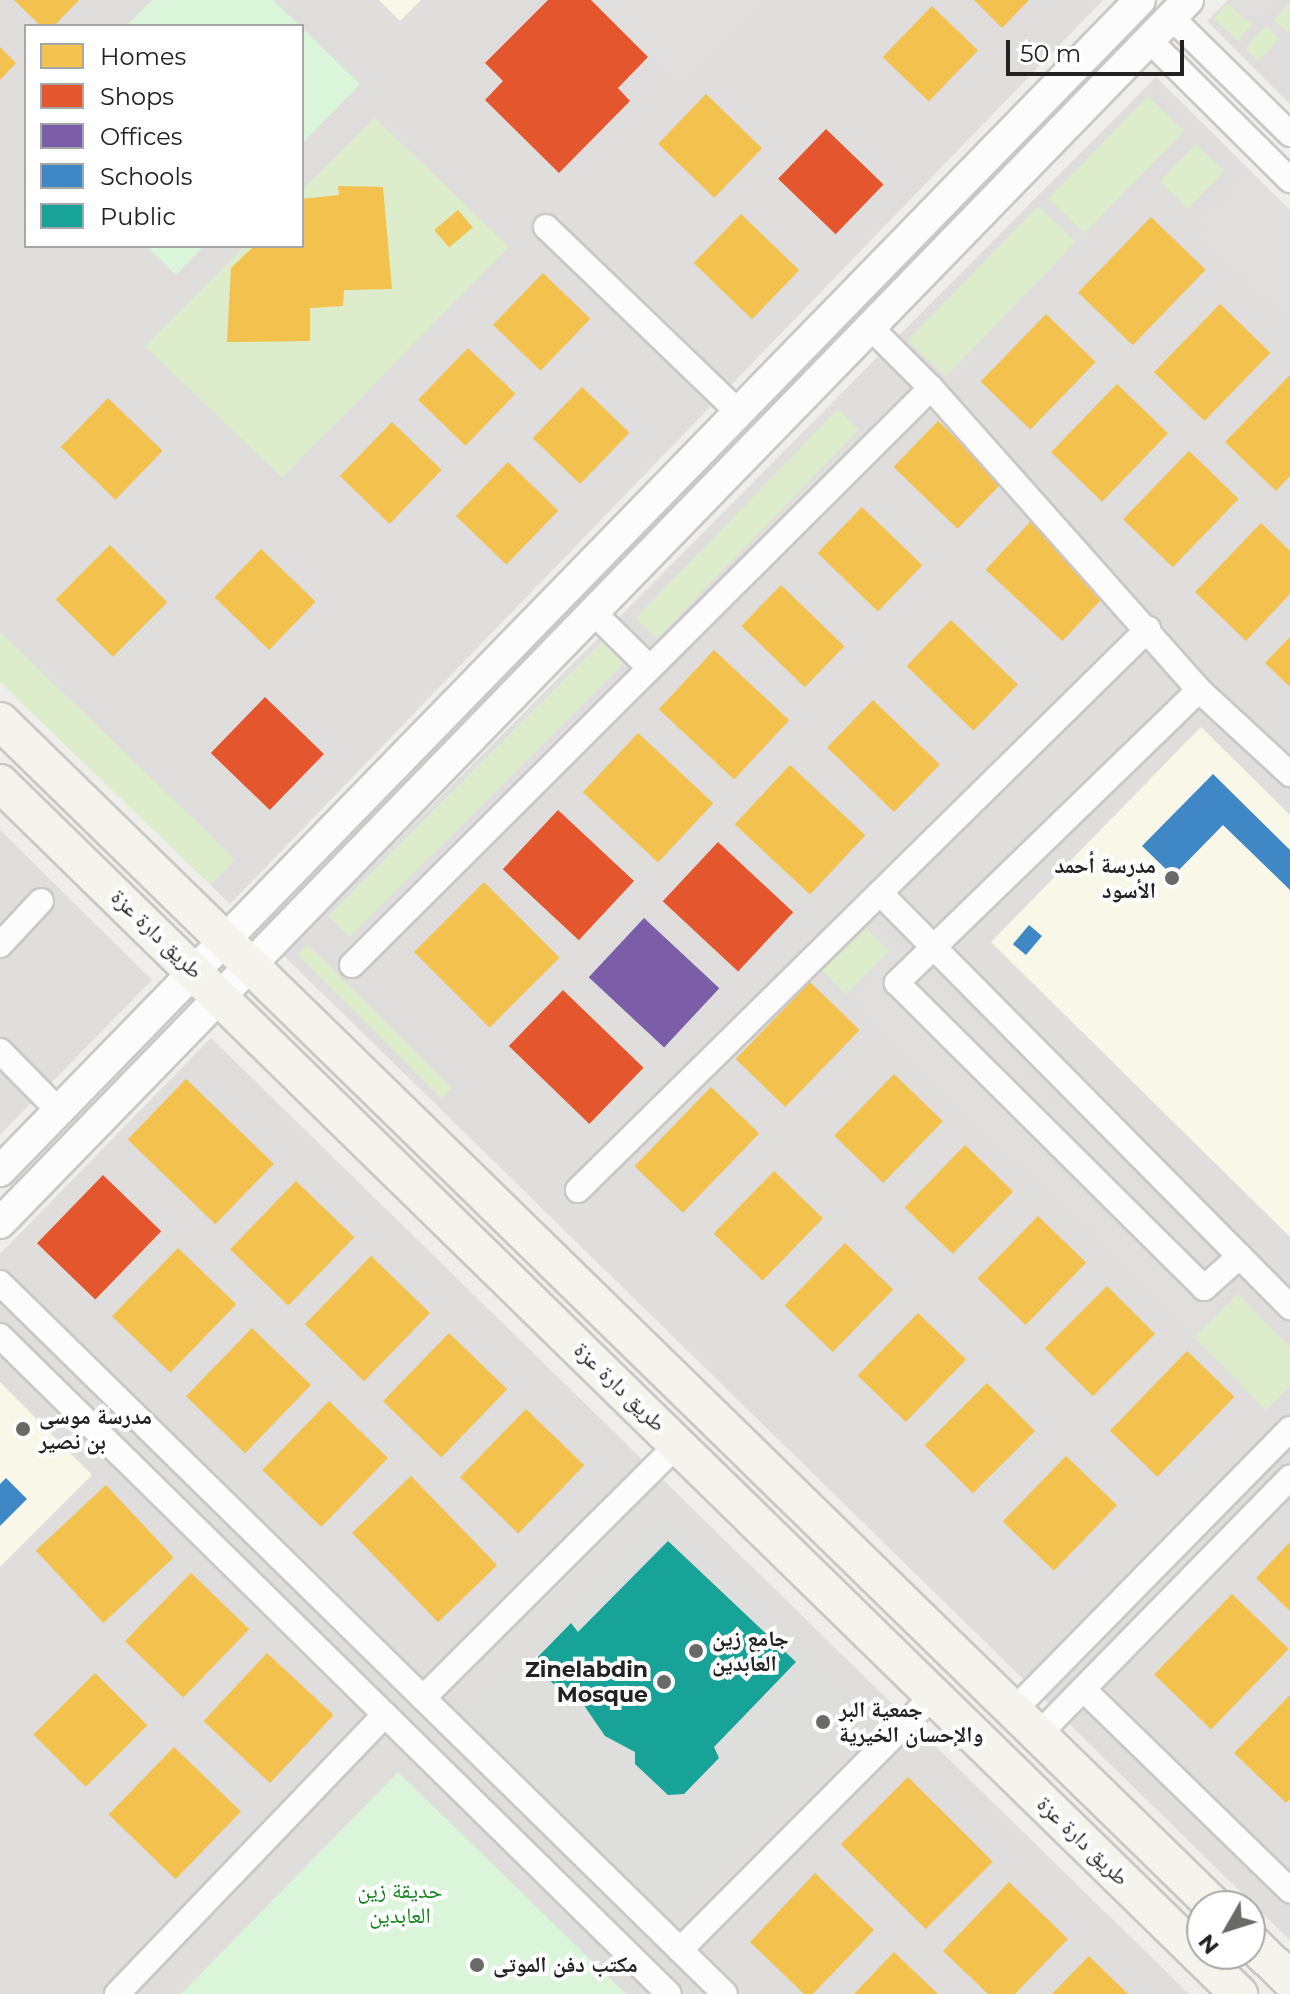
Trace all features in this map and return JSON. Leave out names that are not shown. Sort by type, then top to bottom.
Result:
[{"type":"main road","points":[[0,721],[228,939],[958,1661],[1026,1722],[1198,1890]]},
{"type":"main road","name":"طريق دارة عزة","points":[[0,783],[222,996],[1239,1994]]},
{"type":"main road","points":[[1266,1957],[1290,1980]]},
{"type":"street","points":[[0,1171],[1140,0]]},
{"type":"street","points":[[0,1223],[1180,8],[1290,134]]},
{"type":"street","points":[[1149,40],[1290,180]]},
{"type":"street","points":[[546,227],[739,413]]},
{"type":"street","points":[[870,327],[931,388],[1199,690],[1290,774]]},
{"type":"street","points":[[352,965],[931,388]]},
{"type":"street","points":[[594,613],[650,668]]},
{"type":"street","points":[[578,1190],[1148,629]]},
{"type":"street","points":[[1199,690],[897,983],[1204,1288],[1240,1256]]},
{"type":"street","points":[[880,893],[1290,1307]]},
{"type":"street","points":[[0,945],[41,901]]},
{"type":"street","points":[[0,1051],[59,1111]]},
{"type":"street","points":[[0,1283],[725,1994]]},
{"type":"street","points":[[0,1336],[669,1994]]},
{"type":"street","points":[[1026,1722],[1290,1429]]},
{"type":"street","points":[[423,1698],[678,1444]]},
{"type":"street","points":[[1026,1722],[1083,1689],[1290,1478]]},
{"type":"street","points":[[285,1616],[311,1587]]},
{"type":"street","points":[[1083,1689],[1290,1890]]},
{"type":"street","points":[[680,1950],[934,1695]]},
{"type":"street","points":[[117,1994],[385,1715]]},
{"type":"street","points":[[515,1841],[540,1813]]},
{"type":"shaded area","points":[[0,0],[1103,0],[230,904],[0,678]]},
{"type":"shaded area","points":[[379,0],[421,0],[400,21]]},
{"type":"shaded area","points":[[604,0],[755,0],[756,1],[680,77]]},
{"type":"shaded area","points":[[1228,0],[1290,0],[1290,104],[1207,21]]},
{"type":"shaded area","points":[[1232,0],[1267,0],[1251,17]]},
{"type":"shaded area","points":[[1156,77],[1290,210],[1290,1940],[1266,1917],[1266,1890],[1239,1890],[283,955]]},
{"type":"shaded area","points":[[1245,176],[1290,221],[1290,316],[1200,229]]},
{"type":"shaded area","name":"مدرسة أحمد الأسود","points":[[1201,727],[1290,815],[1290,1237],[991,942]]},
{"type":"shaded area","points":[[0,830],[152,980],[0,1135]]},
{"type":"shaded area","points":[[900,952],[1239,1279],[1193,1327],[854,999]]},
{"type":"shaded area","points":[[211,1038],[1189,1994],[0,1994],[0,1254]]},
{"type":"shaded area","name":"مدرسة موسى بن نصير","points":[[0,1382],[92,1475],[0,1567]]},
{"type":"shaded area","points":[[661,1513],[870,1722],[674,1919],[464,1710]]},
{"type":"green space","points":[[152,0],[273,0],[298,24],[128,24]]},
{"type":"green space","points":[[1227,3],[1252,25],[1238,40],[1213,19]]},
{"type":"green space","points":[[1290,3],[1290,29],[1287,32],[1274,20]]},
{"type":"green space","points":[[1266,26],[1279,38],[1258,61],[1245,49]]},
{"type":"green space","points":[[304,30],[360,84],[304,142]]},
{"type":"green space","points":[[1148,96],[1184,131],[1085,234],[1049,199]]},
{"type":"green space","points":[[375,118],[509,247],[282,478],[145,346],[243,248],[304,248],[304,188]]},
{"type":"green space","points":[[1196,144],[1224,171],[1188,208],[1160,181]]},
{"type":"green space","points":[[1038,206],[1075,242],[946,377],[908,341]]},
{"type":"green space","points":[[148,248],[202,248],[176,275]]},
{"type":"green space","points":[[838,409],[859,429],[657,638],[636,618]]},
{"type":"green space","points":[[0,632],[235,859],[210,885],[0,682]]},
{"type":"green space","points":[[602,642],[623,663],[350,937],[328,916]]},
{"type":"green space","points":[[865,927],[889,951],[846,994],[822,970]]},
{"type":"green space","points":[[308,945],[452,1089],[442,1098],[298,955]]},
{"type":"green space","points":[[1238,1294],[1290,1347],[1290,1386],[1266,1410],[1194,1337]]},
{"type":"green space","name":"حديقة زين العابدين","points":[[398,1772],[626,1994],[181,1994]]},
{"type":"building: Homes","points":[[14,0],[79,0],[56,24],[39,24]]},
{"type":"building: Homes","points":[[974,0],[1029,0],[1002,28]]},
{"type":"building: Homes","points":[[932,6],[978,50],[929,102],[883,57]]},
{"type":"building: Homes","points":[[0,47],[16,63],[0,80]]},
{"type":"building: Homes","points":[[706,94],[762,148],[714,198],[658,144]]},
{"type":"building: Homes","points":[[338,186],[383,187],[392,289],[344,290],[343,306],[310,308],[310,341],[227,342],[231,268],[252,248],[304,248],[304,199],[339,195]]},
{"type":"building: Homes","points":[[458,210],[473,228],[449,248],[434,230]]},
{"type":"building: Homes","points":[[741,214],[799,270],[752,319],[694,263]]},
{"type":"building: Homes","points":[[1151,217],[1206,270],[1133,345],[1078,293]]},
{"type":"building: Homes","points":[[543,273],[590,319],[540,371],[493,325]]},
{"type":"building: Homes","points":[[1220,304],[1270,353],[1204,421],[1154,372]]},
{"type":"building: Homes","points":[[1046,314],[1096,362],[1030,430],[981,382]]},
{"type":"building: Homes","points":[[468,348],[515,394],[465,446],[418,400]]},
{"type":"building: Homes","points":[[1290,375],[1290,476],[1276,491],[1225,442]]},
{"type":"building: Homes","points":[[1117,384],[1168,433],[1102,502],[1051,452]]},
{"type":"building: Homes","points":[[582,387],[629,433],[580,484],[533,438]]},
{"type":"building: Homes","points":[[108,398],[163,451],[115,500],[61,447]]},
{"type":"building: Homes","points":[[938,421],[1002,483],[958,529],[894,467]]},
{"type":"building: Homes","points":[[392,422],[442,470],[390,524],[340,476]]},
{"type":"building: Homes","points":[[1189,451],[1239,499],[1173,567],[1123,519]]},
{"type":"building: Homes","points":[[508,462],[558,511],[506,565],[456,516]]},
{"type":"building: Homes","points":[[862,507],[922,565],[878,611],[818,553]]},
{"type":"building: Homes","points":[[1032,520],[1109,592],[1062,641],[986,570]]},
{"type":"building: Homes","points":[[1261,523],[1290,551],[1290,594],[1246,641],[1195,592]]},
{"type":"building: Homes","points":[[110,545],[167,602],[113,657],[56,599]]},
{"type":"building: Homes","points":[[261,549],[316,602],[269,650],[214,597]]},
{"type":"building: Homes","points":[[781,585],[844,646],[805,687],[741,626]]},
{"type":"building: Homes","points":[[951,620],[1018,685],[973,731],[907,666]]},
{"type":"building: Homes","points":[[1290,637],[1290,687],[1265,663]]},
{"type":"building: Homes","points":[[714,650],[789,720],[734,779],[659,709]]},
{"type":"building: Homes","points":[[873,700],[940,765],[894,812],[827,747]]},
{"type":"building: Homes","points":[[638,733],[713,803],[658,862],[583,792]]},
{"type":"building: Homes","points":[[790,765],[865,835],[810,894],[735,824]]},
{"type":"building: Homes","points":[[484,882],[560,958],[490,1028],[414,952]]},
{"type":"building: Homes","points":[[810,982],[860,1030],[785,1107],[736,1059]]},
{"type":"building: Homes","points":[[894,1074],[943,1121],[883,1183],[834,1136]]},
{"type":"building: Homes","points":[[186,1079],[274,1164],[215,1224],[128,1139]]},
{"type":"building: Homes","points":[[711,1087],[759,1134],[683,1213],[635,1166]]},
{"type":"building: Homes","points":[[965,1145],[1013,1192],[953,1254],[905,1208]]},
{"type":"building: Homes","points":[[774,1171],[823,1218],[762,1281],[714,1234]]},
{"type":"building: Homes","points":[[296,1181],[354,1237],[288,1306],[230,1249]]},
{"type":"building: Homes","points":[[1038,1216],[1086,1263],[1026,1325],[978,1279]]},
{"type":"building: Homes","points":[[845,1243],[893,1290],[833,1352],[785,1306]]},
{"type":"building: Homes","points":[[178,1248],[236,1304],[170,1373],[112,1316]]},
{"type":"building: Homes","points":[[371,1256],[430,1313],[364,1381],[305,1324]]},
{"type":"building: Homes","points":[[1107,1286],[1155,1334],[1093,1396],[1045,1348]]},
{"type":"building: Homes","points":[[918,1313],[966,1360],[906,1422],[858,1376]]},
{"type":"building: Homes","points":[[252,1328],[311,1385],[245,1453],[186,1396]]},
{"type":"building: Homes","points":[[449,1333],[507,1389],[441,1458],[383,1401]]},
{"type":"building: Homes","points":[[1187,1351],[1234,1397],[1157,1477],[1110,1431]]},
{"type":"building: Homes","points":[[987,1383],[1035,1431],[973,1493],[925,1445]]},
{"type":"building: Homes","points":[[329,1401],[388,1458],[321,1527],[262,1470]]},
{"type":"building: Homes","points":[[526,1409],[584,1465],[518,1534],[460,1477]]},
{"type":"building: Homes","points":[[1066,1456],[1117,1505],[1054,1571],[1003,1521]]},
{"type":"building: Homes","points":[[411,1476],[497,1565],[438,1622],[352,1533]]},
{"type":"building: Homes","points":[[106,1485],[174,1557],[103,1623],[36,1550]]},
{"type":"building: Homes","points":[[1290,1542],[1290,1611],[1256,1578]]},
{"type":"building: Homes","points":[[191,1573],[249,1629],[183,1698],[125,1641]]},
{"type":"building: Homes","points":[[1232,1594],[1289,1649],[1211,1729],[1154,1675]]},
{"type":"building: Homes","points":[[267,1653],[334,1715],[270,1783],[204,1721]]},
{"type":"building: Homes","points":[[95,1673],[147,1725],[86,1787],[33,1735]]},
{"type":"building: Homes","points":[[1290,1695],[1290,1799],[1286,1803],[1234,1753]]},
{"type":"building: Homes","points":[[174,1747],[241,1812],[176,1879],[109,1815]]},
{"type":"building: Homes","points":[[908,1777],[993,1862],[926,1929],[841,1844]]},
{"type":"building: Homes","points":[[815,1873],[874,1930],[813,1994],[804,1994],[750,1942]]},
{"type":"building: Homes","points":[[1009,1882],[1068,1939],[1015,1994],[988,1994],[943,1951]]},
{"type":"building: Homes","points":[[894,1952],[938,1994],[854,1994]]},
{"type":"building: Homes","points":[[1089,1956],[1128,1994],[1052,1994]]},
{"type":"building: Shops","points":[[548,0],[591,0],[648,57],[618,88],[630,101],[559,173],[485,100],[503,81],[485,63]]},
{"type":"building: Shops","points":[[826,129],[884,185],[836,234],[778,179]]},
{"type":"building: Shops","points":[[265,697],[324,754],[270,810],[211,753]]},
{"type":"building: Shops","points":[[558,810],[634,881],[579,940],[503,869]]},
{"type":"building: Shops","points":[[718,842],[793,912],[738,971],[663,901]]},
{"type":"building: Shops","points":[[563,990],[644,1068],[589,1124],[509,1046]]},
{"type":"building: Shops","points":[[103,1175],[161,1231],[95,1300],[37,1243]]},
{"type":"building: Offices","points":[[644,918],[719,988],[664,1047],[589,977]]},
{"type":"building: Schools","points":[[1213,774],[1290,850],[1290,890],[1223,825],[1173,876],[1142,846]]},
{"type":"building: Schools","points":[[1029,925],[1042,936],[1026,955],[1013,944]]},
{"type":"building: Schools","points":[[6,1478],[27,1499],[0,1526],[0,1484]]},
{"type":"building: Public","name":"Zinelabdin Mosque","points":[[668,1541],[796,1662],[714,1747],[719,1758],[684,1794],[668,1795],[635,1764],[635,1752],[605,1736],[581,1701],[570,1700],[532,1663],[571,1623],[578,1632]]},
{"type":"place","name":"مدرسة أحمد الأسود","points":[[1172,878]]},
{"type":"place","name":"مدرسة موسى بن نصير","points":[[23,1429]]},
{"type":"place","name":"جامع زين العابدين","points":[[696,1651]]},
{"type":"place","name":"Zinelabdin Mosque","points":[[664,1682]]},
{"type":"place","name":"جمعية البر والإحسان الخيرية","points":[[823,1722]]},
{"type":"place","name":"مكتب دفن الموتى","points":[[477,1965]]}]
